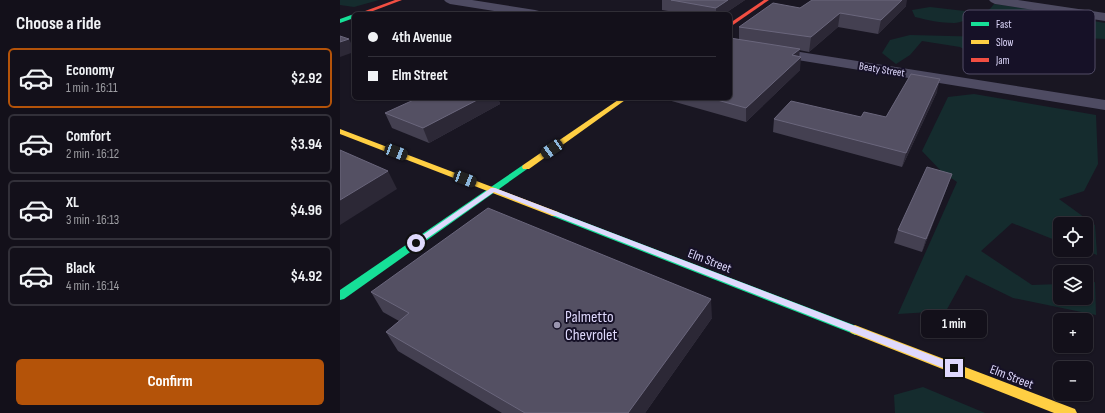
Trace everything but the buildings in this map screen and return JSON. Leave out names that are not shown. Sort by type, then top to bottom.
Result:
[{"type":"street","points":[[366,12],[400,0]]},
{"type":"street","points":[[450,0],[523,12]]},
{"type":"street","points":[[732,24],[766,0]]},
{"type":"street","points":[[995,0],[1060,10]]},
{"type":"street","points":[[1095,15],[1105,17]]},
{"type":"street","points":[[340,21],[352,17]]},
{"type":"street","name":"Beaty Street","points":[[732,45],[1105,105]]},
{"type":"street","points":[[340,296],[622,100]]},
{"type":"street","name":"Elm Street","points":[[340,131],[1070,413]]},
{"type":"green space","points":[[340,0],[379,0],[354,7],[340,5]]},
{"type":"green space","points":[[994,4],[1037,10],[988,10]]},
{"type":"green space","points":[[930,7],[963,11],[963,21],[949,23],[915,17],[912,10]]},
{"type":"green space","points":[[1095,21],[1105,23],[1105,39],[1095,39]]},
{"type":"green space","points":[[910,35],[963,36],[963,49],[922,41],[910,55],[896,64],[882,53],[890,40]]},
{"type":"green space","points":[[974,94],[1096,115],[1098,164],[1084,191],[1059,199],[1084,217],[1053,217],[1053,239],[1012,223],[981,251],[1032,285],[1053,284],[1053,305],[1093,305],[1093,282],[1095,282],[1096,315],[1093,313],[1086,313],[1013,298],[966,275],[946,311],[898,314],[957,182],[941,171],[922,151],[948,97]]},
{"type":"green space","points":[[1093,224],[1095,225],[1097,255],[1093,253]]},
{"type":"green space","points":[[923,387],[985,413],[895,413],[894,395]]},
{"type":"traffic: fast","points":[[340,21],[352,17]]},
{"type":"traffic: fast","points":[[340,296],[526,167]]},
{"type":"traffic: fast","points":[[555,214],[855,330]]},
{"type":"traffic: slow","points":[[526,167],[622,100]]},
{"type":"traffic: slow","points":[[340,131],[555,214]]},
{"type":"traffic: slow","points":[[855,330],[1070,413]]},
{"type":"traffic: jam","points":[[366,12],[400,0]]},
{"type":"traffic: jam","points":[[732,24],[767,0]]},
{"type":"place","name":"Palmetto Chevrolet","points":[[557,325]]},
{"type":"route","points":[[416,243],[493,190],[954,368]]}]
